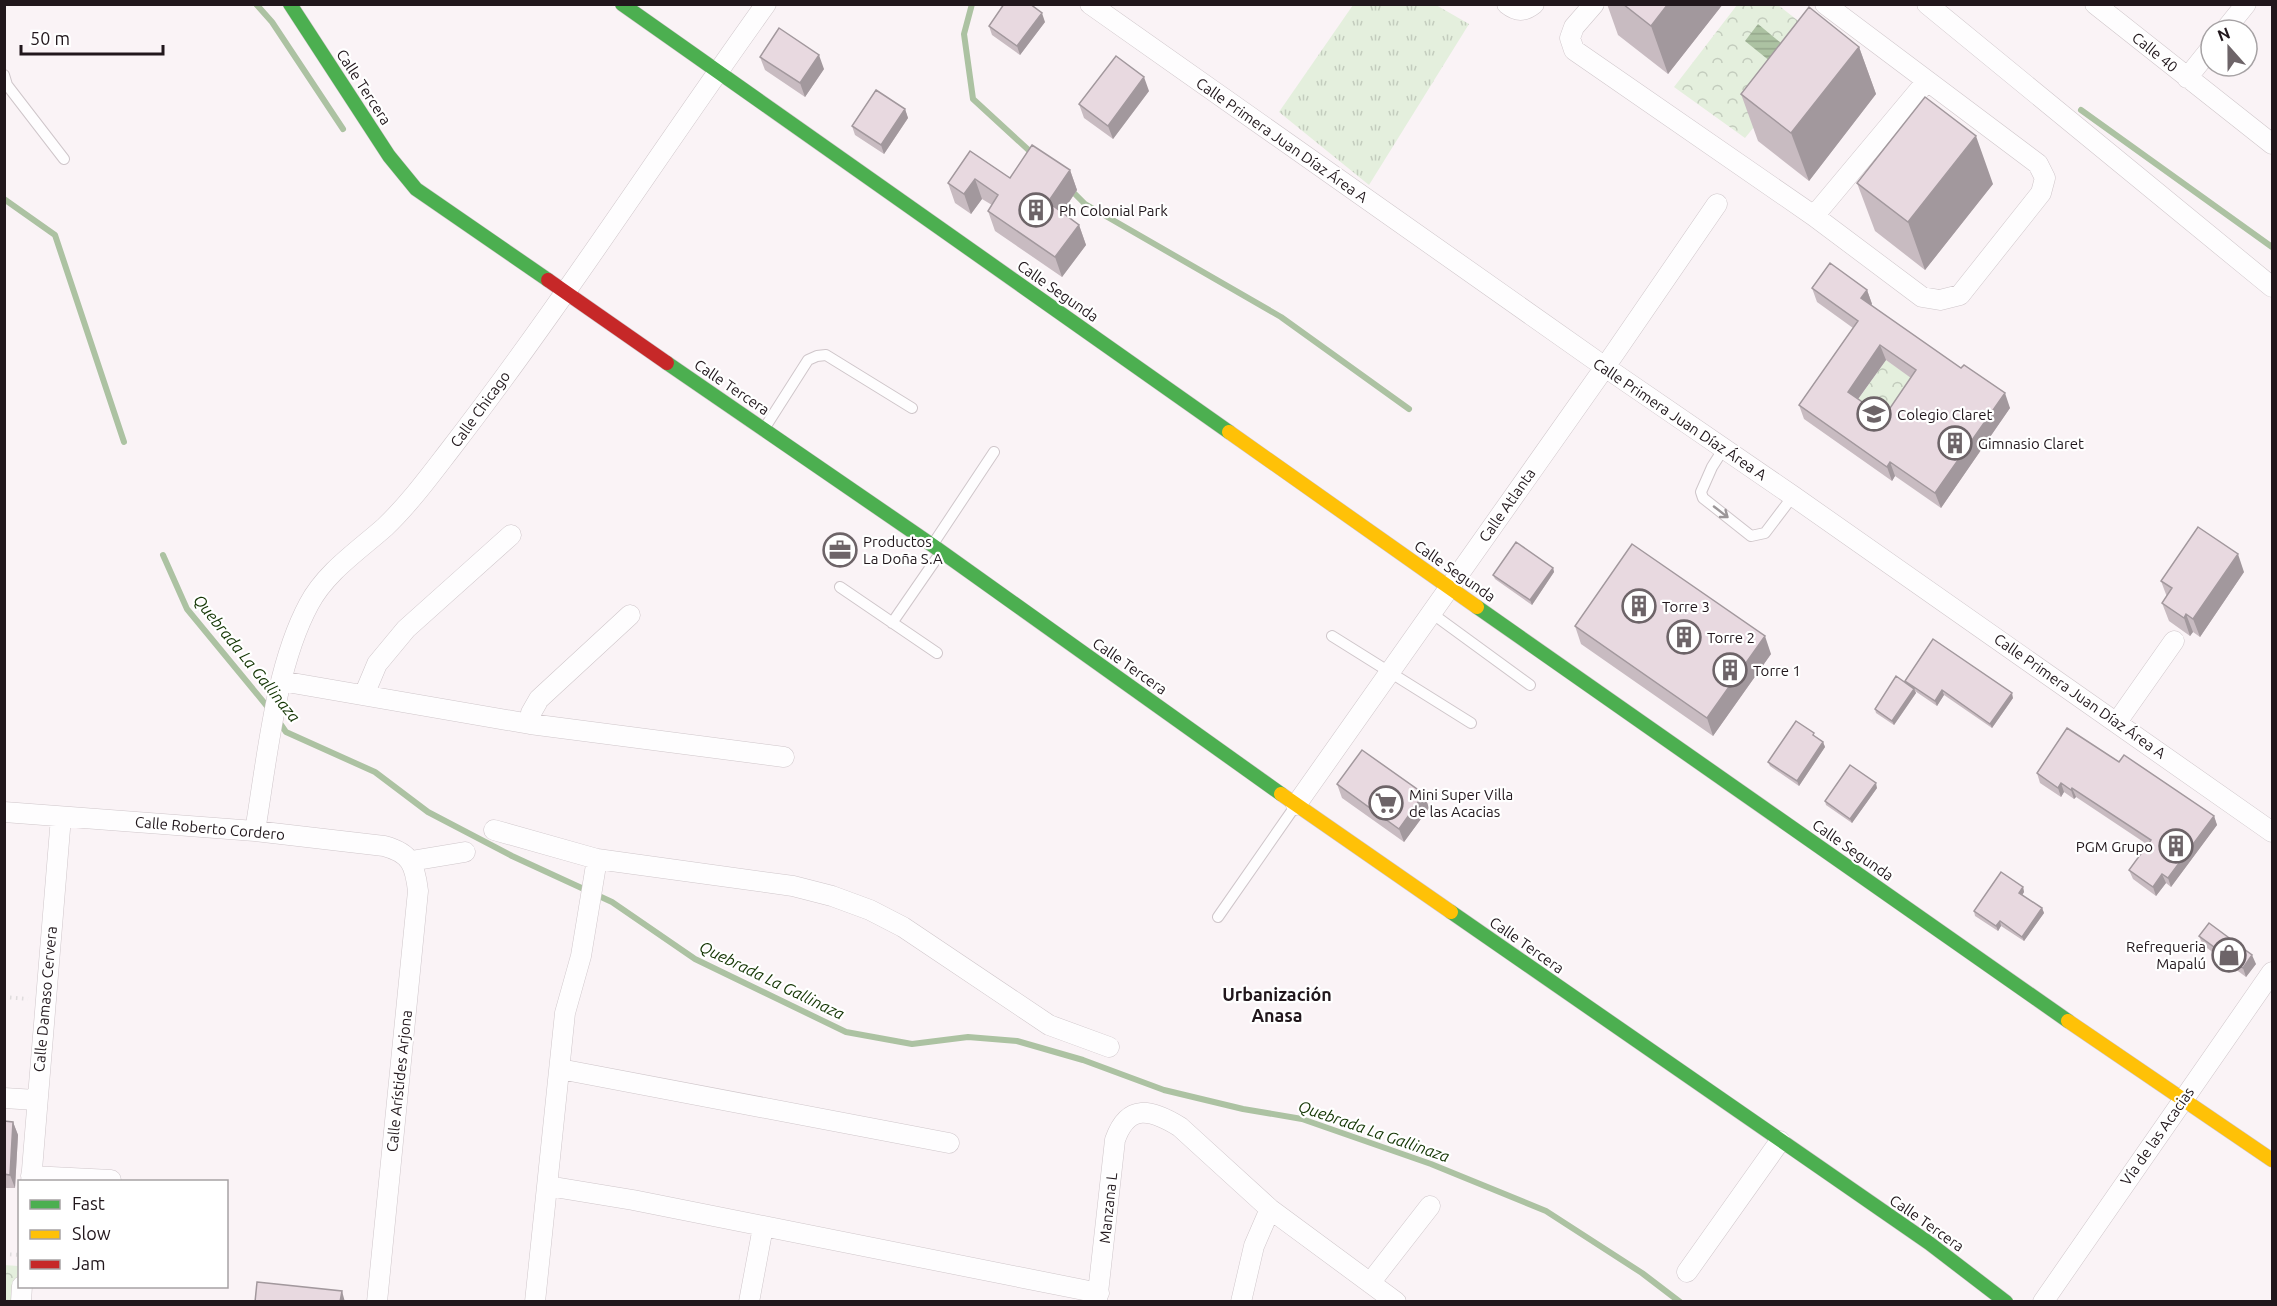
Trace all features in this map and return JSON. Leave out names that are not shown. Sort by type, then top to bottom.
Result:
[{"type":"street","name":"Calle Tercera","points":[[290,4],[389,156],[416,189],[937,549],[1296,805],[1929,1243],[2006,1302]]},
{"type":"street","name":"Calle Segunda","points":[[622,4],[1448,587],[2182,1100],[2272,1160]]},
{"type":"street","name":"Calle Chicago","points":[[255,831],[280,686],[299,623],[310,602],[332,573],[386,525],[418,491],[565,293],[766,4]]},
{"type":"street","name":"Calle Primera Juan Díaz Área A","points":[[1089,4],[2272,832]]},
{"type":"street","points":[[1507,4],[1515,10],[1526,10],[1534,4]]},
{"type":"street","points":[[1594,4],[1574,27],[1570,38],[1574,50],[1814,216],[1922,297],[1940,300],[1960,295],[2041,193],[2045,178],[2038,164],[1926,82],[1834,7]]},
{"type":"street","points":[[1927,4],[2272,287]]},
{"type":"street","name":"Calle 40","points":[[2096,4],[2272,144]]},
{"type":"street","points":[[2235,18],[2246,4]]},
{"type":"street","points":[[2187,78],[2199,63]]},
{"type":"street","points":[[1814,216],[1926,82]]},
{"type":"street","name":"Calle Atlanta","points":[[1296,805],[1605,367],[1716,204]]},
{"type":"street","points":[[364,695],[377,664],[406,629],[511,535]]},
{"type":"street","points":[[530,724],[531,713],[539,699],[630,615]]},
{"type":"street","points":[[2117,722],[2174,641]]},
{"type":"street","points":[[280,686],[364,695],[530,724],[784,757]]},
{"type":"street","name":"Calle Roberto Cordero","points":[[4,812],[255,831],[384,846],[399,850],[411,861]]},
{"type":"street","name":"Calle Damaso Cervera","points":[[31,1179],[62,817]]},
{"type":"street","points":[[494,830],[596,868],[793,886],[831,896],[870,910],[903,927],[1049,1025],[1109,1047]]},
{"type":"street","points":[[411,861],[465,852]]},
{"type":"street","name":"Calle Arístides Arjona","points":[[377,1302],[418,891],[416,870],[411,861]]},
{"type":"street","points":[[535,1302],[565,1013],[581,956],[596,868]]},
{"type":"street","name":"Vía de las Acacias","points":[[2043,1302],[2272,972]]},
{"type":"street","points":[[560,1069],[949,1143]]},
{"type":"street","points":[[4,1098],[36,1100]]},
{"type":"street","name":"Manzana L","points":[[1098,1297],[1115,1140],[1128,1117],[1138,1113],[1149,1113],[1163,1116],[1180,1127],[1270,1209]]},
{"type":"street","points":[[1687,1272],[1780,1142]]},
{"type":"street","points":[[31,1179],[111,1180]]},
{"type":"street","points":[[548,1186],[633,1200],[1098,1297]]},
{"type":"street","points":[[1370,1282],[1430,1206]]},
{"type":"street","points":[[1241,1302],[1254,1246],[1270,1209],[1396,1302]]},
{"type":"street","points":[[749,1302],[763,1227]]},
{"type":"lane","points":[[4,75],[7,85],[64,159]]},
{"type":"lane","points":[[764,429],[808,360],[817,356],[826,355],[912,408]]},
{"type":"lane","points":[[1724,448],[1712,467],[1701,492],[1703,498],[1751,536],[1765,533],[1793,496]]},
{"type":"lane","points":[[892,623],[994,452]]},
{"type":"lane","points":[[840,587],[937,653]]},
{"type":"lane","points":[[1430,612],[1530,685]]},
{"type":"lane","points":[[1332,636],[1471,723]]},
{"type":"lane","points":[[1218,917],[1296,805]]},
{"type":"path","points":[[4,997],[45,1001]]},
{"type":"green space","points":[[1353,5],[1436,5],[1469,24],[1369,185],[1279,112]]},
{"type":"green space","points":[[1737,5],[1778,5],[1824,41],[1745,138],[1674,87]]},
{"type":"green space","points":[[1886,360],[1922,385],[1889,431],[1853,406]]},
{"type":"green space","points":[[4,1265],[18,1266],[15,1301],[5,1301]]},
{"type":"shaded area","points":[[1758,24],[1799,58],[1786,74],[1745,41]]},
{"type":"building","points":[[1004,4],[1030,4],[1042,13],[1017,46],[989,26]]},
{"type":"building","points":[[1623,4],[1668,4],[1651,26]]},
{"type":"building","points":[[1809,7],[1859,47],[1791,133],[1741,94]]},
{"type":"building","points":[[779,28],[819,55],[800,83],[760,57]]},
{"type":"building","points":[[1116,56],[1144,77],[1108,126],[1079,104]]},
{"type":"building","points":[[876,90],[905,109],[881,145],[852,126]]},
{"type":"building","points":[[1925,97],[1976,136],[1908,222],[1857,183]]},
{"type":"building","points":[[1032,145],[1070,170],[1048,202],[1079,225],[1055,257],[988,211],[998,195],[975,179],[964,194],[948,183],[970,151],[1010,178]]},
{"type":"building","points":[[1830,263],[1867,290],[1861,298],[1961,368],[1964,365],[2005,393],[1935,493],[1890,462],[1887,467],[1799,405],[1858,321],[1812,288]],"holes":[[[1880,345],[1916,370],[1884,417],[1848,392]]]},
{"type":"building","points":[[2198,527],[2238,554],[2193,619],[2186,614],[2184,618],[2162,603],[2172,588],[2161,581]]},
{"type":"building","points":[[1516,542],[1553,568],[1530,600],[1493,575]]},
{"type":"building","points":[[1632,544],[1765,636],[1707,718],[1575,626]]},
{"type":"building","points":[[1933,639],[2012,693],[1990,724],[1942,690],[1935,701],[1905,681]]},
{"type":"building","points":[[1896,676],[1914,689],[1892,721],[1875,709]]},
{"type":"building","points":[[1796,721],[1823,742],[1797,781],[1768,762]]},
{"type":"building","points":[[2067,728],[2119,762],[2124,755],[2214,816],[2168,878],[2162,874],[2153,887],[2129,870],[2151,840],[2072,788],[2071,790],[2061,783],[2058,788],[2037,773]]},
{"type":"building","name":"Mini Super Villa de las Acacias","points":[[1362,750],[1424,794],[1399,829],[1337,784]]},
{"type":"building","points":[[1850,765],[1876,783],[1850,819],[1825,801]]},
{"type":"building","points":[[2001,872],[2023,887],[2019,893],[2042,908],[2022,937],[2000,921],[1996,926],[1974,911]]},
{"type":"building","points":[[2209,923],[2252,955],[2243,968],[2199,936]]},
{"type":"building","points":[[4,1121],[13,1122],[10,1175],[4,1174]]},
{"type":"building","points":[[257,1282],[342,1291],[340,1302],[255,1302]]},
{"type":"waterway","points":[[256,4],[272,22],[343,129]]},
{"type":"waterway","points":[[972,4],[964,34],[973,99],[1034,155]]},
{"type":"waterway","points":[[2081,110],[2272,247]]},
{"type":"waterway","points":[[1070,189],[1085,204],[1281,317],[1409,409]]},
{"type":"waterway","name":"Quebrada La Gallinaza","points":[[4,199],[55,235],[124,442]]},
{"type":"waterway","name":"Quebrada La Gallinaza","points":[[163,555],[187,609],[271,711]]},
{"type":"waterway","name":"Quebrada La Gallinaza","points":[[277,719],[286,732],[375,772],[428,812],[512,856],[612,902],[695,959],[846,1032],[912,1044],[968,1037],[1017,1041],[1083,1060],[1164,1090],[1243,1109],[1302,1119],[1431,1164],[1546,1211],[1642,1273],[1680,1302]]},
{"type":"traffic: fast","points":[[290,4],[389,156],[416,189],[548,280]]},
{"type":"traffic: fast","points":[[622,4],[1229,432]]},
{"type":"traffic: fast","points":[[667,363],[932,545],[1281,794]]},
{"type":"traffic: fast","points":[[1477,607],[2068,1021]]},
{"type":"traffic: fast","points":[[1451,912],[1929,1243],[2006,1302]]},
{"type":"traffic: slow","points":[[1229,432],[1477,607]]},
{"type":"traffic: slow","points":[[1281,794],[1451,912]]},
{"type":"traffic: slow","points":[[2068,1021],[2272,1160]]},
{"type":"traffic: jam","points":[[548,280],[667,363]]},
{"type":"place","name":"Ph Colonial Park","points":[[1036,210]]},
{"type":"place","name":"Colegio Claret","points":[[1874,414]]},
{"type":"place","name":"Gimnasio Claret","points":[[1955,443]]},
{"type":"place","name":"Productos La Doña S.A","points":[[840,550]]},
{"type":"place","name":"Torre 3","points":[[1639,606]]},
{"type":"place","name":"Torre 2","points":[[1684,637]]},
{"type":"place","name":"Torre 1","points":[[1730,670]]},
{"type":"place","name":"Mini Super Villa de las Acacias","points":[[1386,803]]},
{"type":"place","name":"PGM Grupo","points":[[2176,846]]},
{"type":"place","name":"Refrequeria Mapalú","points":[[2229,955]]},
{"type":"district","name":"Urbanización Anasa","points":[[1277,1004]]}]
